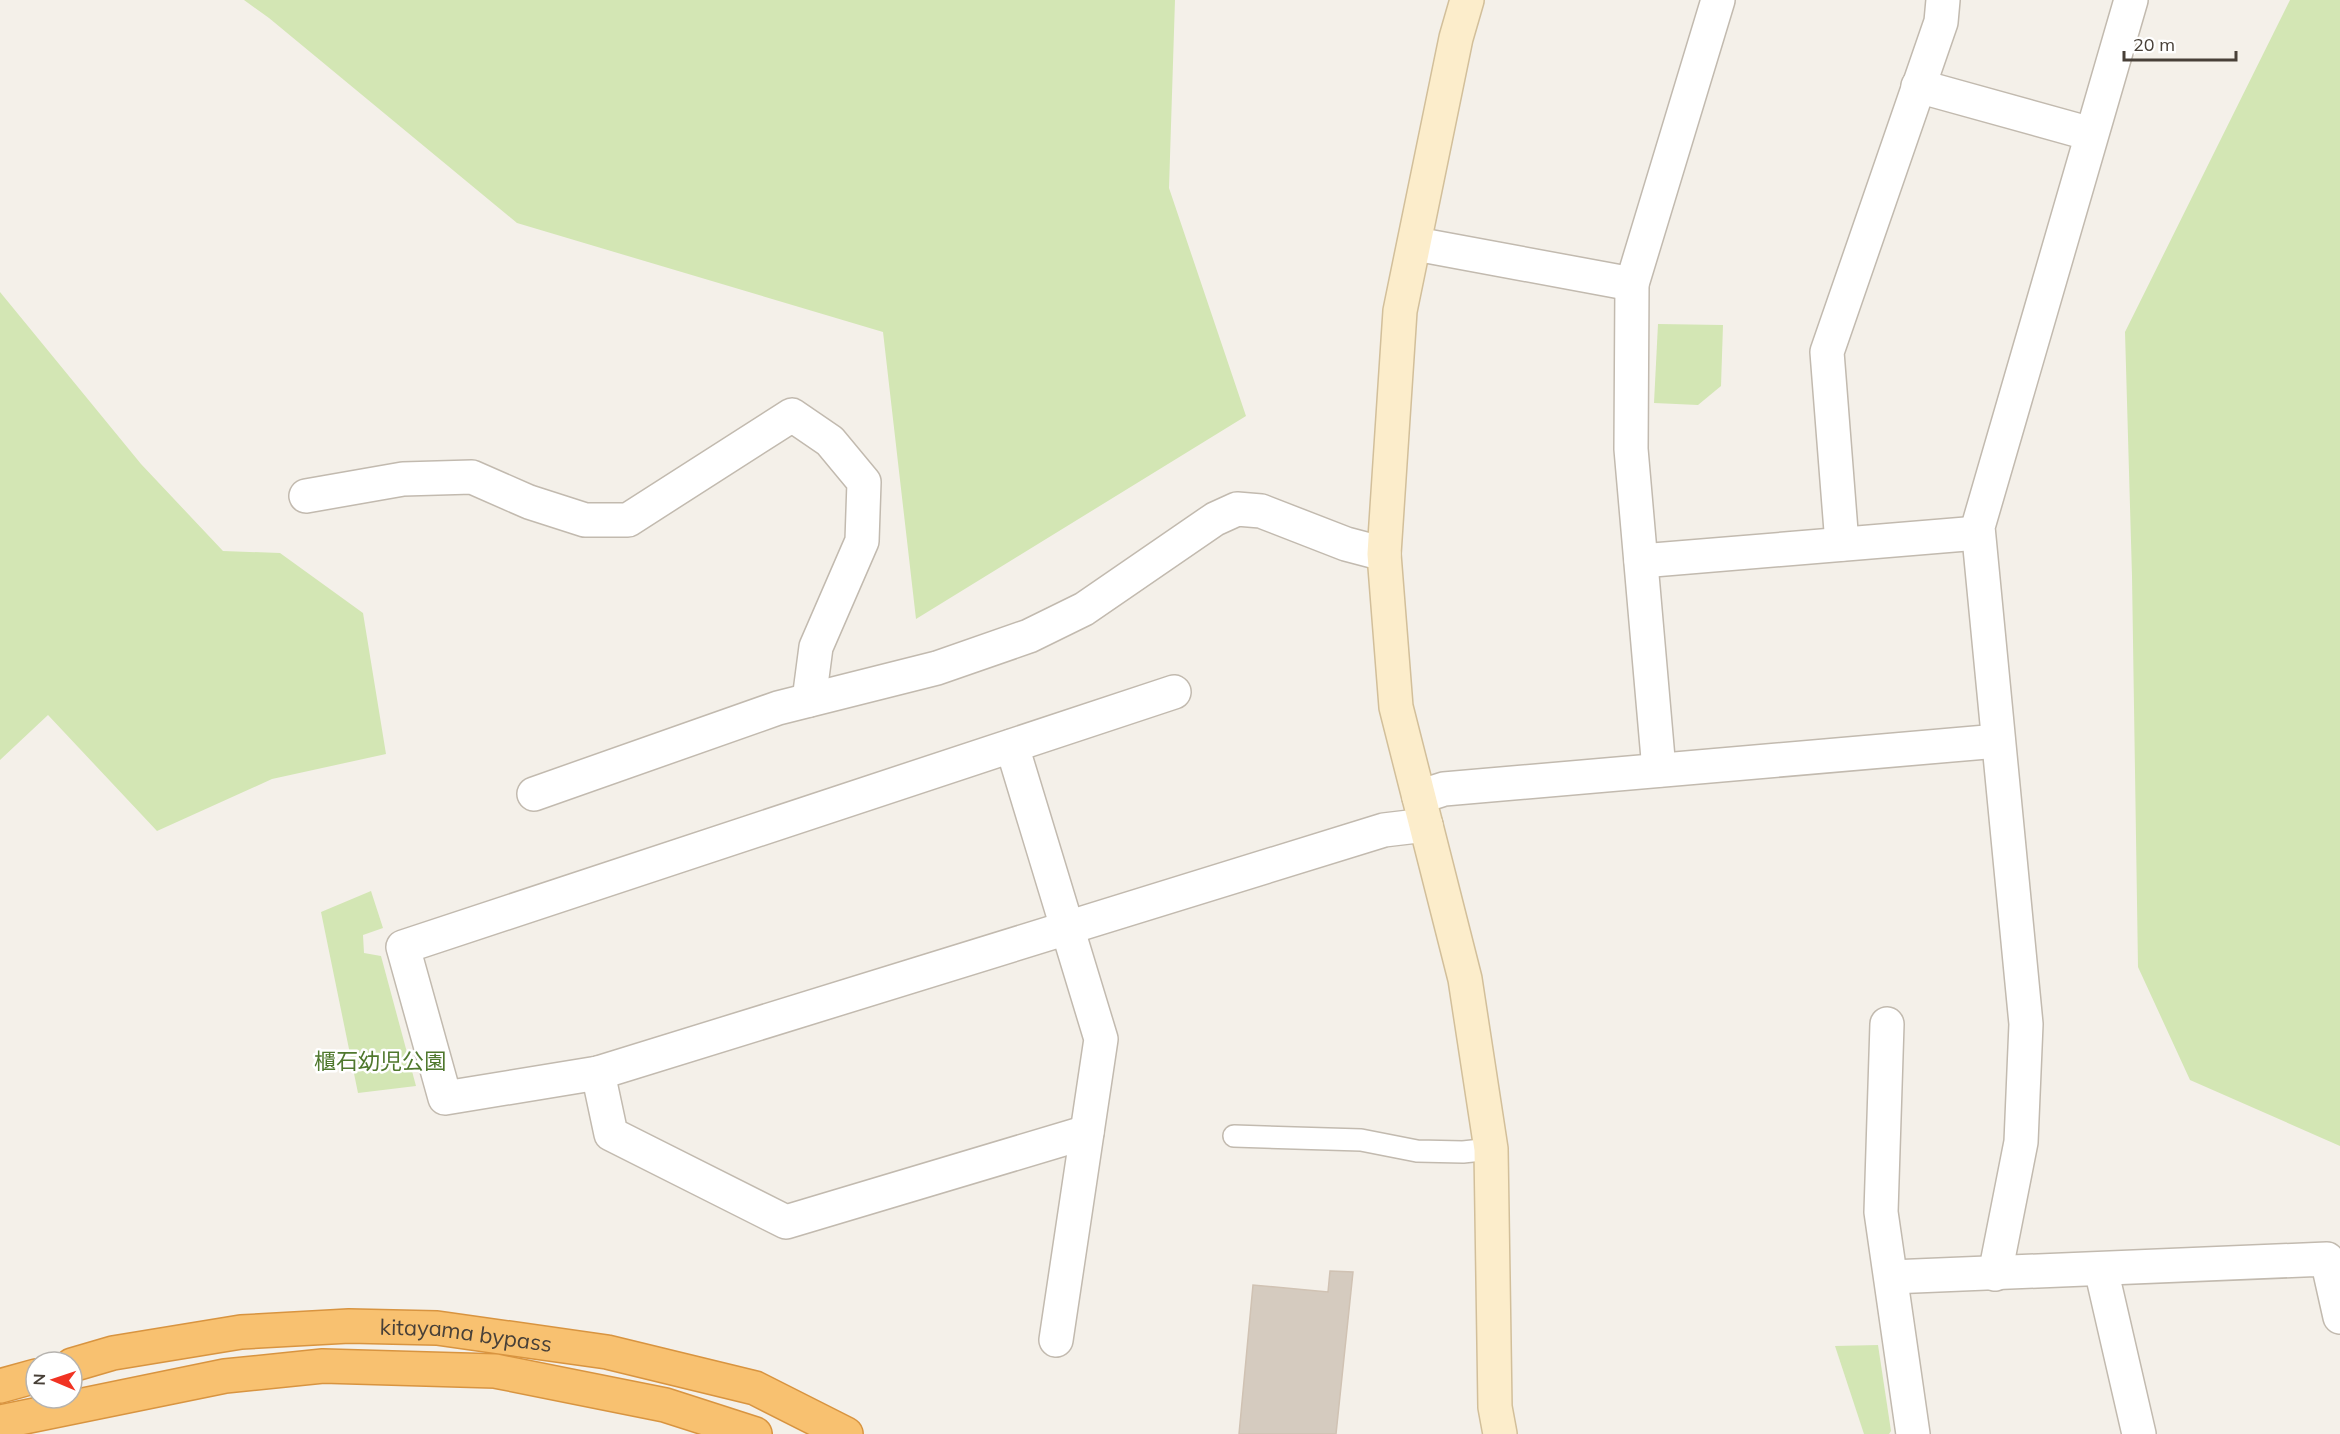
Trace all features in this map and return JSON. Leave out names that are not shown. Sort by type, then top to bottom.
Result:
[{"type":"highway","name":"kitayama bypass","points":[[84,1361],[113,1353],[241,1332],[350,1326],[436,1328],[607,1352],[755,1388],[846,1434]]},
{"type":"highway","name":"kitayama bypass","points":[[0,1422],[225,1376],[322,1366],[495,1371],[665,1406],[755,1434]]},
{"type":"highway","points":[[0,1386],[24,1379]]},
{"type":"street","points":[[1467,0],[1456,38],[1416,244],[1400,311],[1384,554],[1396,707],[1465,979],[1491,1149],[1495,1407],[1500,1434]]},
{"type":"street","points":[[1659,770],[1631,448],[1632,284],[1718,0]]},
{"type":"street","points":[[1842,544],[1827,352],[1941,22],[1942,0]]},
{"type":"street","points":[[1995,1274],[2021,1142],[2026,1024],[1978,533],[2131,0]]},
{"type":"street","points":[[1918,86],[2091,134]]},
{"type":"street","points":[[1416,244],[1632,284]]},
{"type":"street","points":[[306,496],[403,479],[472,477],[529,502],[585,520],[628,520],[792,415],[830,441],[864,482],[862,541],[816,647],[809,700]]},
{"type":"street","points":[[534,794],[778,708],[938,668],[1029,636],[1084,609],[1215,519],[1237,509],[1261,511],[1346,544],[1384,554]]},
{"type":"street","points":[[1641,561],[1978,533]]},
{"type":"street","points":[[1174,693],[403,947],[445,1098],[598,1073],[1384,830],[1422,811],[1444,789],[1998,741]]},
{"type":"street","points":[[1012,746],[1101,1039],[1056,1340]]},
{"type":"street","points":[[1887,1024],[1881,1212],[1913,1434]]},
{"type":"street","points":[[598,1073],[611,1134],[786,1222],[1087,1132]]},
{"type":"street","points":[[1891,1277],[2327,1259],[2340,1317]]},
{"type":"street","points":[[2101,1269],[2139,1434]]},
{"type":"lane","points":[[1234,1136],[1361,1140],[1417,1151],[1463,1152],[1491,1149]]},
{"type":"green space","points":[[244,0],[1175,0],[1169,188],[1246,416],[916,619],[883,332],[517,223],[269,18]]},
{"type":"green space","points":[[2290,0],[2340,0],[2340,1146],[2190,1080],[2138,967],[2132,576],[2125,332]]},
{"type":"green space","points":[[0,292],[141,464],[223,551],[280,553],[363,613],[386,754],[272,779],[157,831],[48,715],[0,760]]},
{"type":"green space","points":[[1658,324],[1723,325],[1721,386],[1698,405],[1654,403]]},
{"type":"green space","name":"櫃石幼児公園","points":[[371,891],[383,928],[363,935],[364,953],[381,956],[416,1086],[358,1093],[321,912]]},
{"type":"green space","points":[[1878,1345],[1891,1431],[1889,1434],[1864,1434],[1835,1346]]},
{"type":"building","points":[[1330,1271],[1353,1272],[1336,1434],[1239,1434],[1253,1285],[1328,1292]]}]
